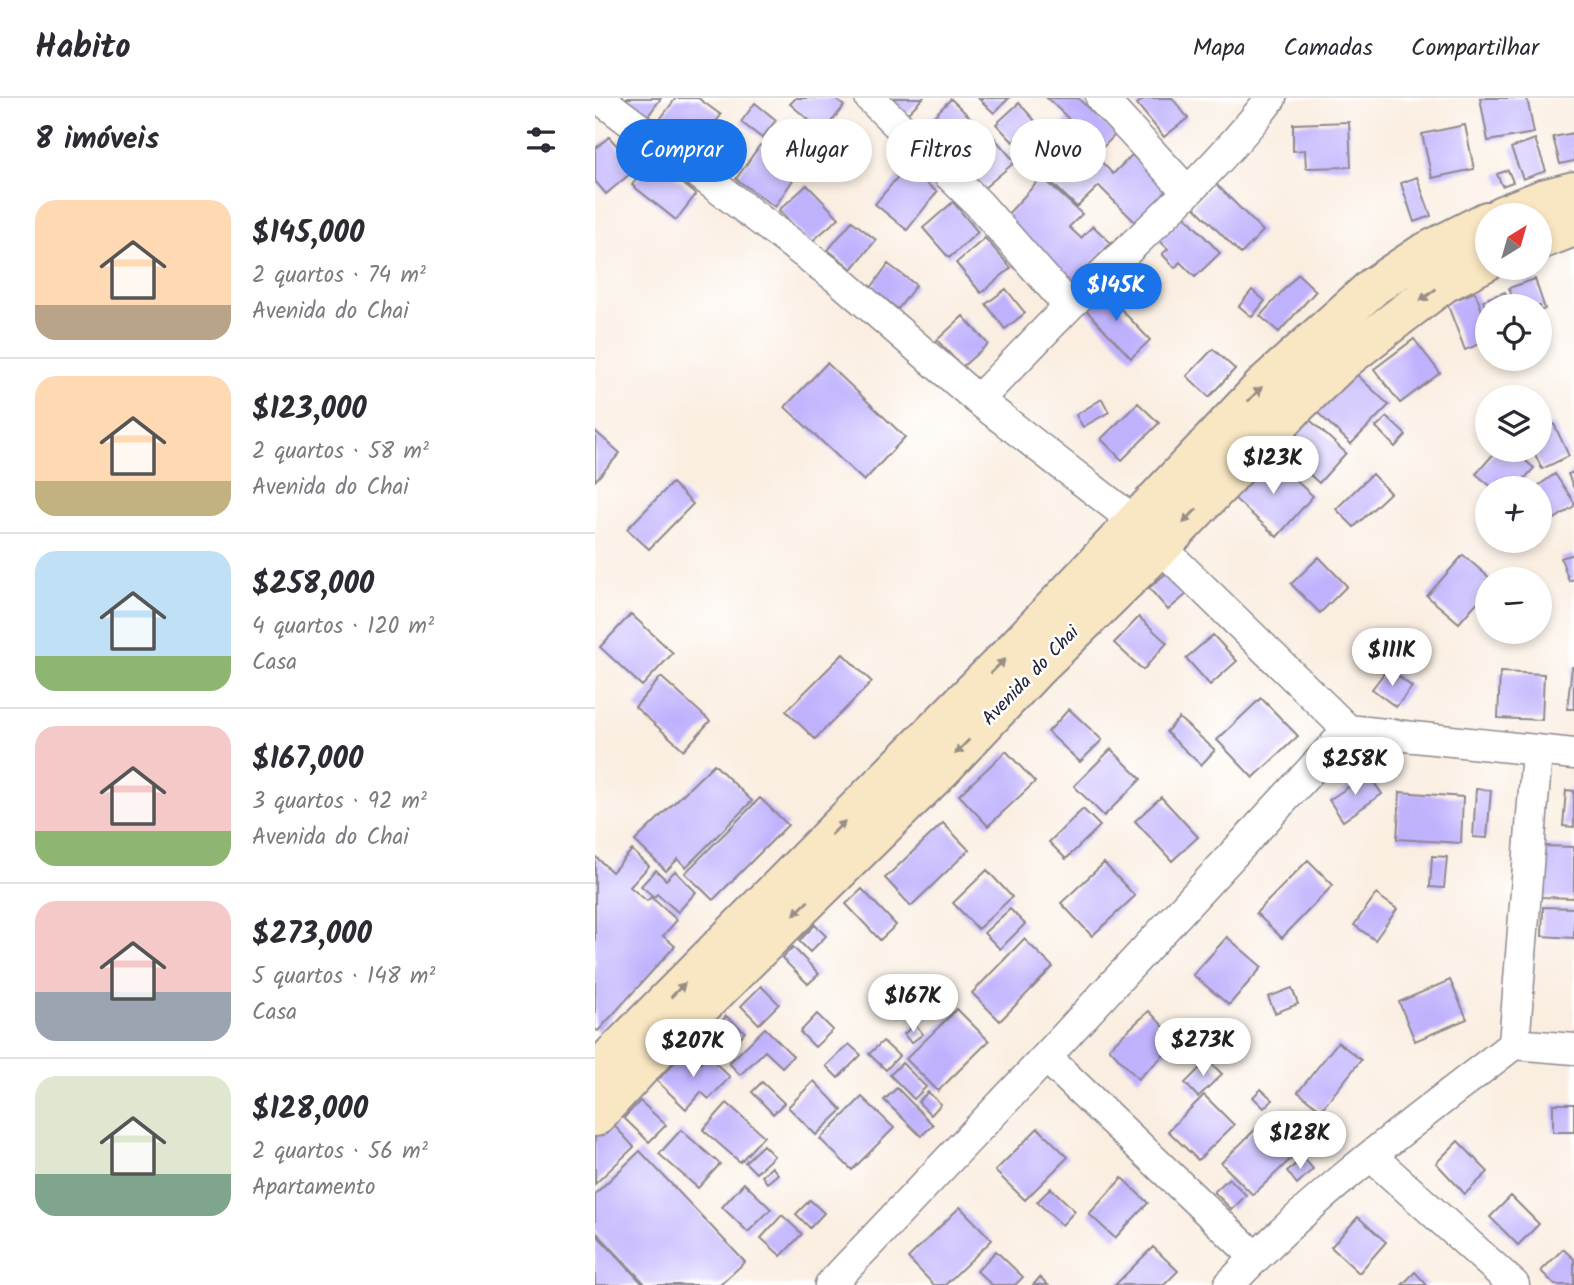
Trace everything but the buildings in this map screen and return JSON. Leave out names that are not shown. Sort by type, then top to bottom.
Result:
[{"type":"main road","points":[[1533,203],[1574,191]]},
{"type":"main road","name":"Avenida do Chai","points":[[595,1073],[1013,651],[1267,382],[1374,286],[1422,254],[1475,227]]},
{"type":"main road","points":[[1552,236],[1574,228]]},
{"type":"main road","name":"Avenida do Chai","points":[[595,1116],[656,1051],[1160,548],[1296,406],[1343,361],[1444,283],[1475,267]]},
{"type":"street","points":[[599,98],[837,278],[978,400],[1134,521],[1348,730],[1574,754]]},
{"type":"street","points":[[870,98],[978,203],[1069,306]]},
{"type":"street","points":[[1101,98],[1187,191]]},
{"type":"street","points":[[978,400],[1069,306],[1187,191],[1242,134],[1271,98]]},
{"type":"street","points":[[830,1285],[1046,1057],[1348,730]]},
{"type":"street","points":[[1514,1044],[1537,751]]},
{"type":"street","points":[[1229,1285],[1255,1257],[1371,1156],[1514,1044],[1574,1049]]},
{"type":"street","points":[[1046,1057],[1255,1257]]},
{"type":"street","points":[[1371,1156],[1514,1285]]}]
